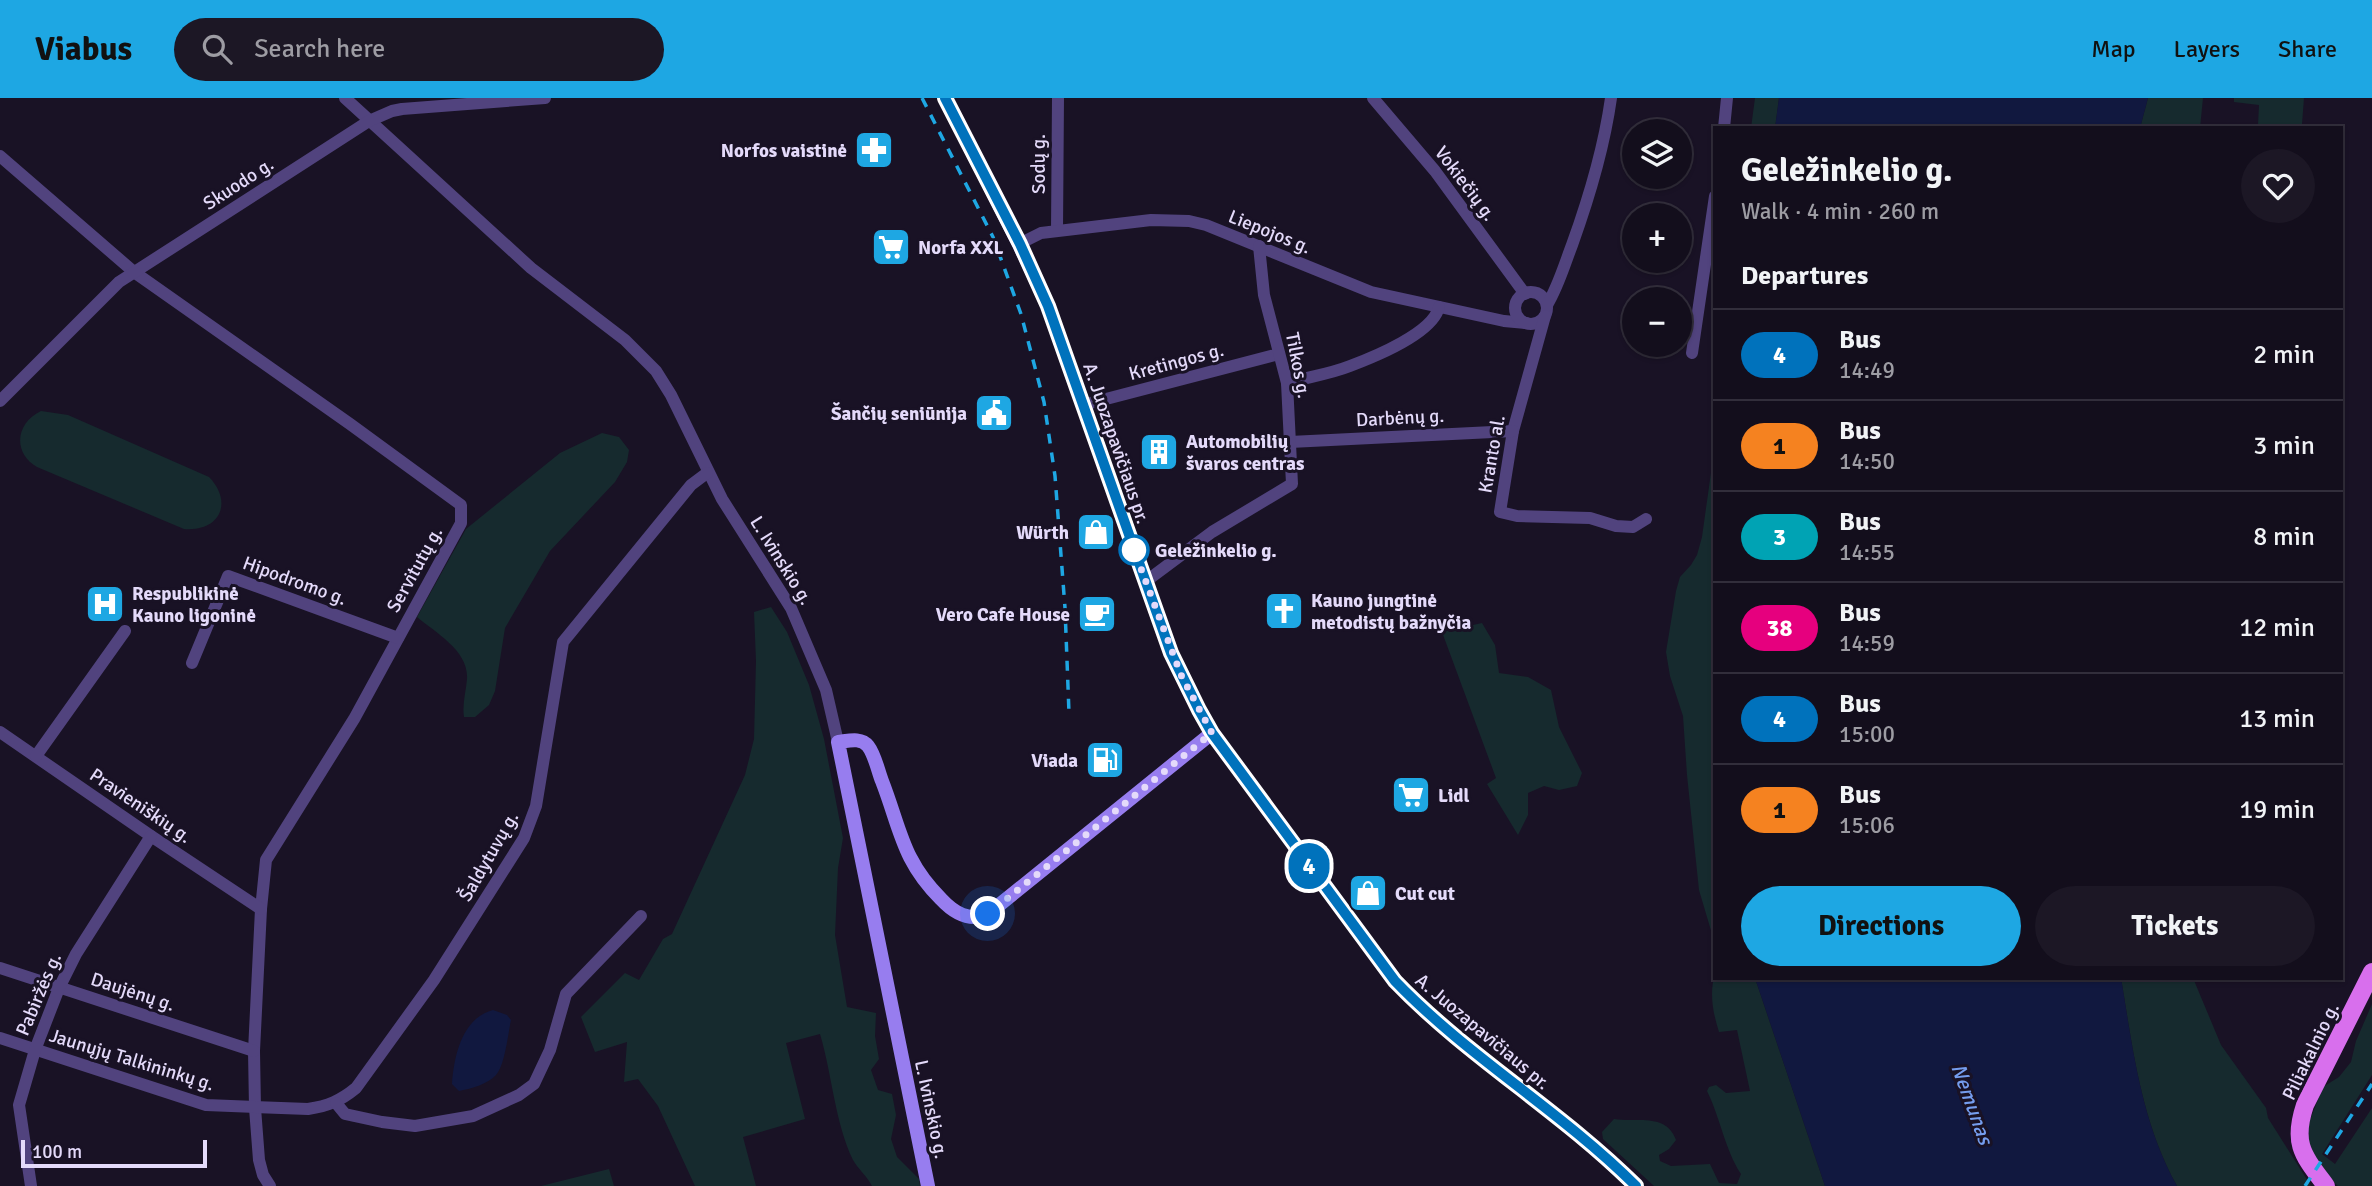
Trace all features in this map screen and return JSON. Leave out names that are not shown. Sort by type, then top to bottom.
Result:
[{"type":"main road","name":"A. Juozapavičiaus pr.","points":[[945,98],[1020,244],[1048,306],[1145,582],[1181,675],[1212,733],[1395,981],[1424,1010],[1584,1139],[1635,1186]]},
{"type":"main road","points":[[838,742],[858,740],[868,747],[911,863],[947,906],[969,918],[979,918],[988,914],[1212,733]]},
{"type":"main road","name":"L. Ivinskio g.","points":[[838,742],[928,1186]]},
{"type":"main road","name":"Piliakalnio g.","points":[[2326,1186],[2306,1160],[2300,1146],[2300,1122],[2305,1105],[2372,972]]},
{"type":"street","name":"L. Ivinskio g.","points":[[345,98],[531,268],[645,359],[671,395],[707,473],[738,527],[776,582],[800,628],[826,690],[838,742]]},
{"type":"street","name":"Skuodo g.","points":[[0,401],[119,282],[369,121],[392,110],[545,98]]},
{"type":"street","name":"Sodų g.","points":[[1057,230],[1058,98]]},
{"type":"street","name":"Vokiečių g.","points":[[1373,98],[1435,171],[1525,294]]},
{"type":"street","name":"Kranto al.","points":[[1611,98],[1584,210],[1547,303],[1513,431],[1500,512],[1517,516],[1590,517],[1616,526],[1633,527],[1646,520]]},
{"type":"street","points":[[1724,126],[1727,98]]},
{"type":"street","name":"Servitutų g.","points":[[0,156],[134,272],[461,505],[461,523],[354,719],[266,860],[254,1051],[255,1108]]},
{"type":"street","points":[[1692,353],[1713,211]]},
{"type":"street","name":"Liepojos g.","points":[[1020,244],[1041,233],[1057,230],[1151,220],[1206,225],[1371,292],[1529,324]]},
{"type":"street","name":"Tilkos g.","points":[[1145,582],[1212,532],[1292,484],[1287,383],[1264,295],[1259,246]]},
{"type":"street","points":[[1529,324],[1537,323],[1547,303],[1534,293],[1525,294],[1517,301],[1516,312],[1517,317],[1529,324],[1538,340]]},
{"type":"street","points":[[1287,383],[1348,367],[1371,357],[1424,329],[1434,319],[1439,307]]},
{"type":"street","points":[[1504,321],[1516,312]]},
{"type":"street","name":"Kretingos g.","points":[[1083,405],[1279,354]]},
{"type":"street","name":"Darbėnų g.","points":[[1290,442],[1513,431]]},
{"type":"street","name":"Šaldytuvų g.","points":[[336,1103],[356,1088],[434,980],[525,837],[536,806],[563,642],[691,485],[707,473]]},
{"type":"street","name":"Hipodromo g.","points":[[192,663],[228,576],[398,638]]},
{"type":"street","points":[[36,756],[125,631]]},
{"type":"street","name":"Pravieniškių g.","points":[[0,732],[261,909]]},
{"type":"street","name":"Pabiržės g.","points":[[31,1186],[19,1105],[35,1050],[59,988],[76,954],[150,836]]},
{"type":"street","points":[[270,1186],[263,1175],[259,1160],[255,1108],[308,1109],[336,1103],[345,1114],[415,1126],[473,1116],[519,1095],[534,1084],[540,1073],[550,1050],[566,995],[641,916]]},
{"type":"street","name":"Daujėnų g.","points":[[0,968],[254,1051]]},
{"type":"street","name":"Jaunųjų Talkininkų g.","points":[[0,1038],[206,1105],[255,1108]]},
{"type":"green space","points":[[1755,98],[1779,98],[1775,126],[1751,126]]},
{"type":"green space","points":[[2148,98],[2203,98],[2200,126],[2141,126]]},
{"type":"green space","points":[[2234,98],[2304,98],[2302,124],[2258,125],[2259,105],[2234,102]]},
{"type":"green space","points":[[41,411],[68,415],[209,477],[221,497],[219,514],[206,526],[184,529],[37,467],[24,454],[20,438],[26,423]]},
{"type":"green space","points":[[602,433],[619,437],[629,450],[627,462],[615,482],[550,551],[505,628],[495,691],[489,705],[475,717],[464,717],[467,679],[463,660],[450,643],[417,617],[466,529],[560,453]]},
{"type":"green space","points":[[1713,458],[1713,937],[1699,890],[1683,716],[1670,676],[1666,652],[1680,577],[1697,555]]},
{"type":"green space","points":[[771,607],[787,632],[809,685],[824,739],[843,838],[838,868],[835,935],[847,1007],[876,1013],[875,1036],[879,1059],[871,1070],[878,1090],[892,1094],[896,1115],[891,1139],[897,1157],[919,1179],[920,1186],[872,1186],[855,1163],[842,1130],[820,1034],[786,1043],[805,1119],[743,1137],[756,1186],[695,1186],[658,1106],[638,1079],[624,1082],[627,1042],[595,1052],[581,1017],[625,973],[639,980],[663,939],[672,934],[745,775],[754,739],[754,612]]},
{"type":"green space","points":[[1482,623],[1495,645],[1499,673],[1528,677],[1551,690],[1559,727],[1582,773],[1577,786],[1559,790],[1544,786],[1528,793],[1528,815],[1518,835],[1487,784],[1496,778],[1442,632]]},
{"type":"green space","points":[[1714,980],[1756,980],[1825,1186],[1654,1186],[1603,1139],[1602,1132],[1614,1119],[1658,1122],[1671,1131],[1676,1140],[1669,1149],[1659,1155],[1660,1161],[1671,1166],[1710,1164],[1719,1183],[1737,1184],[1741,1174],[1707,1091],[1709,1087],[1716,1085],[1726,1093],[1750,1091],[1737,1030],[1719,1032],[1712,1003]]},
{"type":"green space","points":[[2121,980],[2194,980],[2221,1045],[2266,1108],[2268,1118],[2311,1186],[2177,1186],[2155,1136],[2134,1058]]},
{"type":"green space","points":[[2372,1004],[2372,1075],[2322,1154],[2335,1164],[2372,1108],[2372,1186],[2338,1186],[2329,1178],[2308,1145],[2306,1130],[2323,1087],[2339,1077],[2351,1062],[2356,1041]]},
{"type":"green space","points":[[609,1169],[614,1186],[541,1186]]},
{"type":"water","points":[[1779,98],[2148,98],[2141,126],[1775,126]]},
{"type":"water","name":"Nemunas","points":[[1756,980],[2121,980],[2134,1058],[2147,1111],[2177,1186],[1825,1186]]},
{"type":"water","points":[[493,1010],[507,1015],[511,1020],[502,1064],[496,1075],[488,1081],[459,1091],[452,1084],[462,1040],[474,1021]]},
{"type":"railway","points":[[922,98],[993,237],[1021,314],[1044,402],[1055,476],[1065,608],[1069,713]]},
{"type":"railway","points":[[2305,1186],[2372,1084]]},
{"type":"bus line","name":"4","points":[[945,98],[1043,293],[1171,653],[1207,725],[1395,981],[1424,1010],[1584,1139],[1636,1186]]},
{"type":"place","name":"Norfos vaistinė","points":[[874,150]]},
{"type":"place","name":"Norfa XXL","points":[[891,247]]},
{"type":"place","name":"Šančių seniūnija","points":[[994,413]]},
{"type":"place","name":"Automobilių švaros centras","points":[[1159,452]]},
{"type":"place","name":"Würth","points":[[1096,532]]},
{"type":"place","name":"Geležinkelio g.","points":[[1134,550]]},
{"type":"place","name":"Respublikinė Kauno ligoninė","points":[[105,604]]},
{"type":"place","name":"Kauno jungtinė metodistų bažnyčia","points":[[1284,611]]},
{"type":"place","name":"Vero Cafe House","points":[[1097,614]]},
{"type":"place","name":"Viada","points":[[1105,760]]},
{"type":"place","name":"Lidl","points":[[1411,795]]},
{"type":"place","name":"Cut cut","points":[[1368,893]]},
{"type":"route","points":[[988,914],[1212,733],[1171,653],[1134,550]]}]
